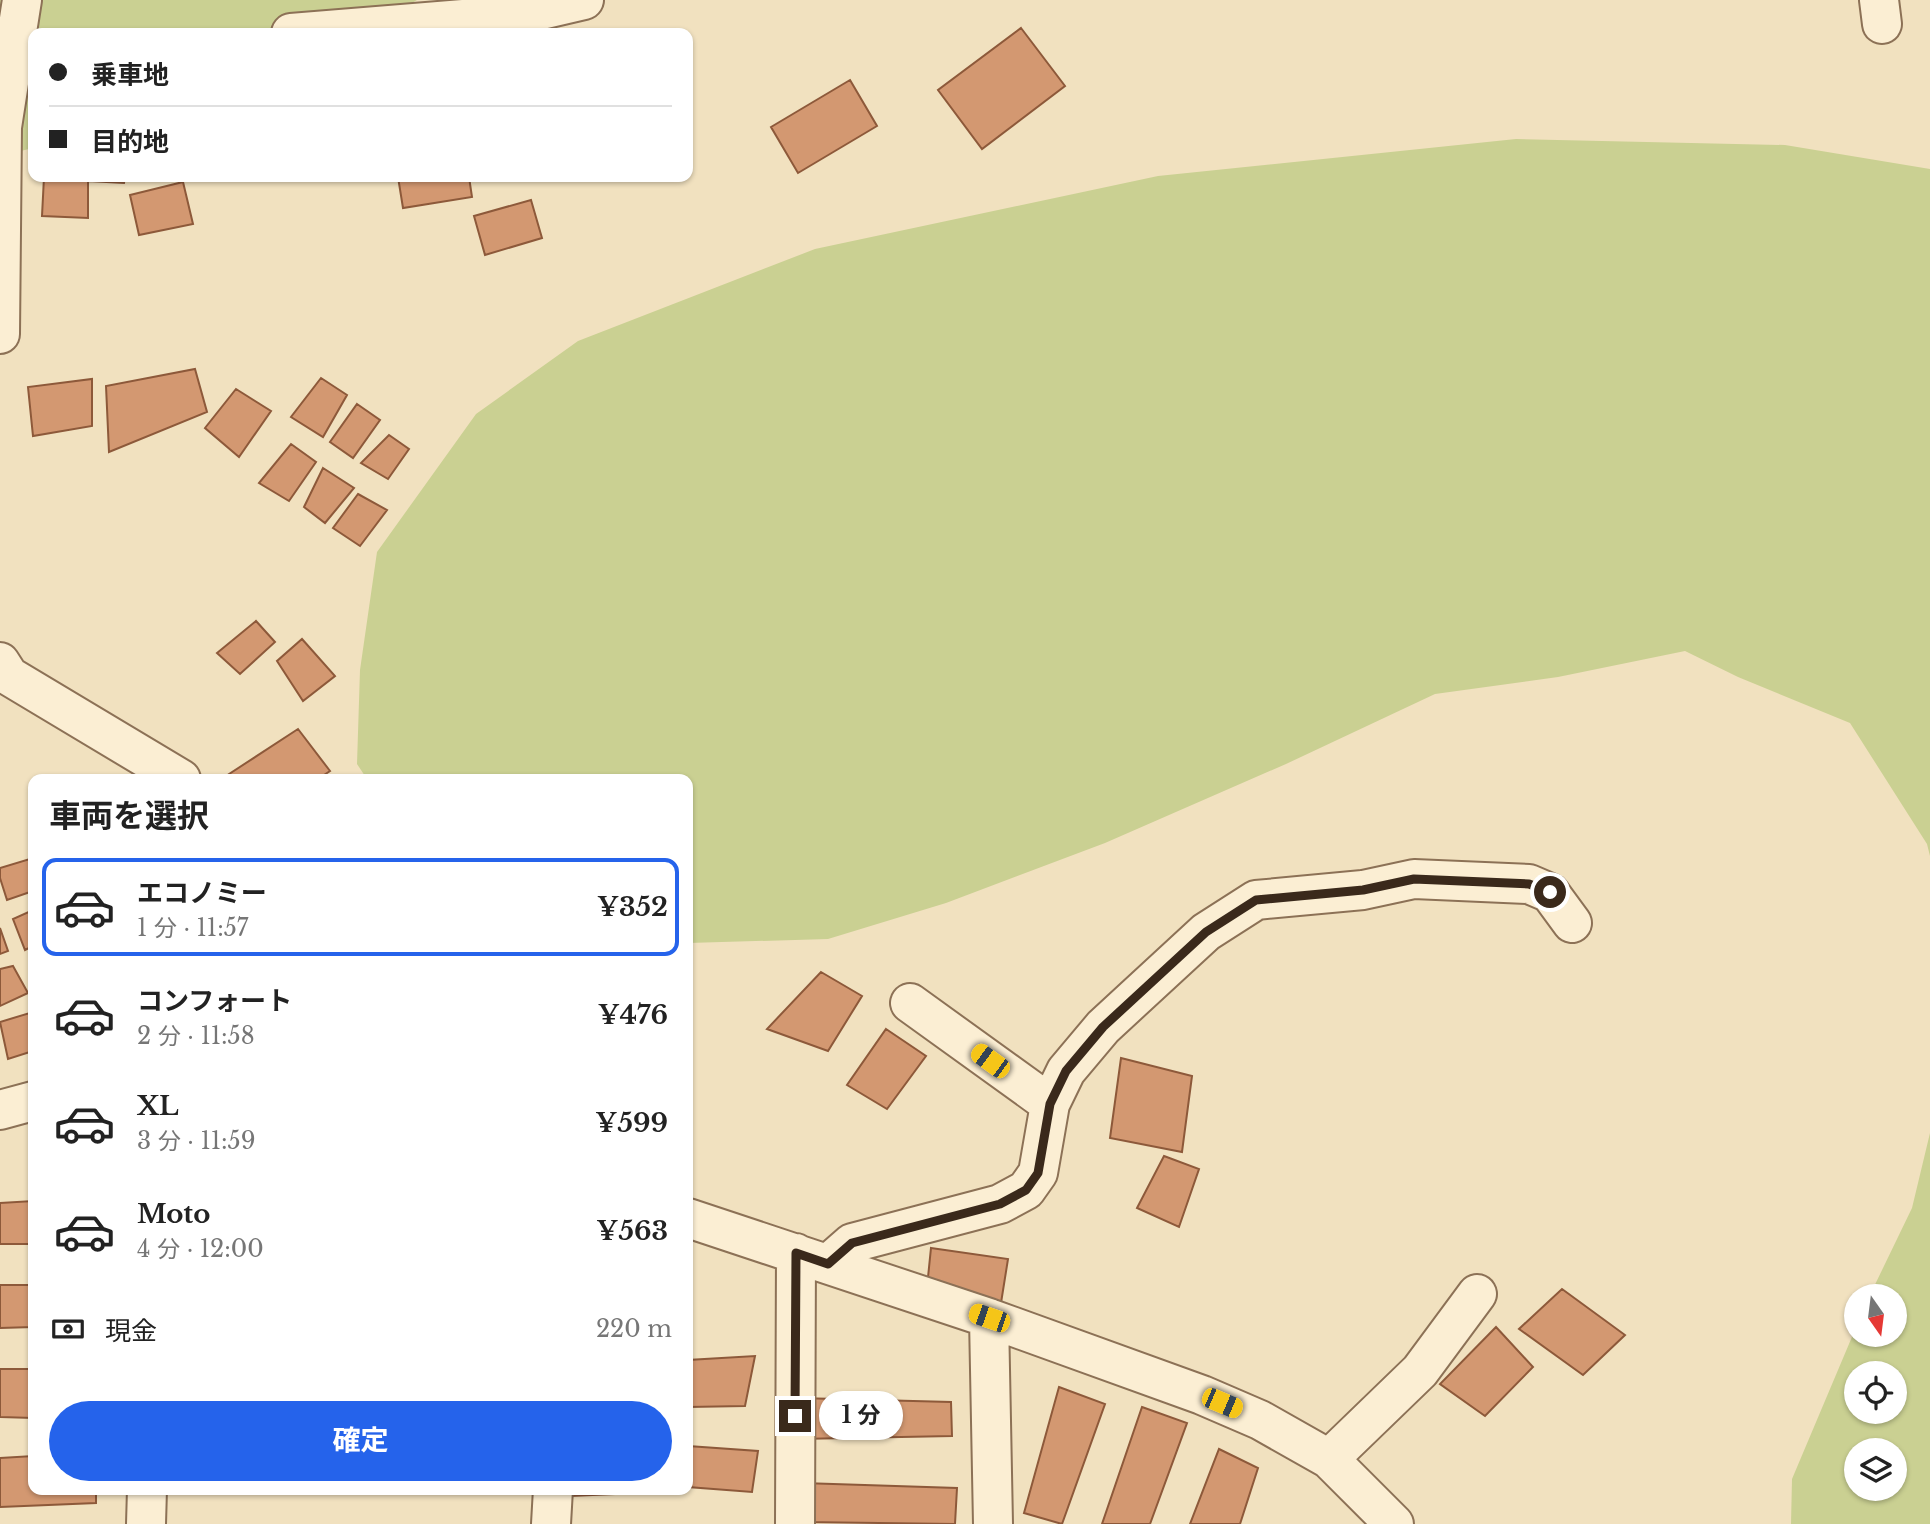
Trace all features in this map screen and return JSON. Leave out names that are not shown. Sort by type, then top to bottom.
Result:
[{"type":"street","points":[[0,334],[1,127],[23,55],[22,0]]},
{"type":"street","points":[[352,28],[524,14],[584,0]]},
{"type":"street","points":[[0,662],[9,676],[173,774]]},
{"type":"street","points":[[812,1259],[852,1243],[1000,1204],[1026,1190],[1038,1173],[1050,1104],[1066,1071],[1103,1027],[1206,932],[1256,900],[1363,890],[1414,879],[1529,884],[1550,892],[1572,923]]},
{"type":"street","points":[[910,1003],[1050,1104]]},
{"type":"street","points":[[0,1110],[28,1102]]},
{"type":"street","points":[[693,1220],[989,1318],[1202,1395],[1260,1420],[1329,1459],[1395,1524]]},
{"type":"street","points":[[795,1524],[812,1259]]},
{"type":"street","points":[[1329,1459],[1420,1371],[1477,1294]]},
{"type":"street","points":[[989,1318],[993,1524]]},
{"type":"street","points":[[146,1524],[147,1495]]},
{"type":"green space","points":[[0,0],[417,0],[366,28],[28,28],[28,149],[0,156]]},
{"type":"green space","points":[[1516,139],[1785,145],[1930,169],[1930,856],[1927,844],[1850,723],[1738,677],[1685,651],[1558,677],[1435,694],[1286,764],[1105,843],[946,903],[828,939],[693,943],[693,774],[364,774],[357,764],[360,670],[377,552],[476,414],[578,341],[815,249],[1158,176]]},
{"type":"green space","points":[[1930,1133],[1930,1524],[1791,1524],[1792,1479],[1847,1348],[1908,1348],[1908,1284],[1875,1284],[1912,1208]]},
{"type":"building","points":[[1021,28],[1065,86],[982,149],[938,90]]},
{"type":"building","points":[[850,80],[877,126],[798,173],[771,127]]},
{"type":"building","points":[[44,182],[88,182],[88,218],[42,216]]},
{"type":"building","points":[[183,182],[193,224],[139,235],[130,195]]},
{"type":"building","points":[[399,182],[470,182],[472,197],[403,208]]},
{"type":"building","points":[[531,200],[542,238],[485,255],[474,216]]},
{"type":"building","points":[[195,369],[207,412],[109,452],[106,386]]},
{"type":"building","points":[[321,378],[347,395],[323,437],[291,417]]},
{"type":"building","points":[[92,379],[92,426],[33,436],[28,387]]},
{"type":"building","points":[[236,389],[271,411],[239,457],[205,428]]},
{"type":"building","points":[[357,404],[380,420],[353,458],[330,442]]},
{"type":"building","points":[[389,435],[409,449],[388,479],[361,463]]},
{"type":"building","points":[[291,444],[316,462],[289,501],[259,483]]},
{"type":"building","points":[[323,468],[354,488],[325,523],[304,507]]},
{"type":"building","points":[[358,494],[387,510],[360,546],[333,528]]},
{"type":"building","points":[[256,621],[275,642],[240,674],[217,653]]},
{"type":"building","points":[[302,639],[335,676],[303,701],[277,661]]},
{"type":"building","points":[[298,729],[330,771],[326,774],[229,774]]},
{"type":"building","points":[[28,860],[28,893],[7,900],[0,878],[0,868]]},
{"type":"building","points":[[28,912],[28,948],[25,950],[13,919]]},
{"type":"building","points":[[0,928],[8,951],[0,954]]},
{"type":"building","points":[[13,966],[28,993],[0,1006],[0,969]]},
{"type":"building","points":[[821,972],[862,996],[828,1051],[767,1029]]},
{"type":"building","points":[[28,1014],[28,1053],[8,1059],[0,1022]]},
{"type":"building","points":[[886,1029],[926,1056],[887,1109],[847,1085]]},
{"type":"building","points":[[1121,1058],[1192,1076],[1182,1152],[1110,1138]]},
{"type":"building","points":[[1164,1156],[1199,1169],[1179,1227],[1137,1208]]},
{"type":"building","points":[[28,1201],[28,1244],[0,1244],[0,1203]]},
{"type":"building","points":[[931,1248],[1008,1259],[1001,1303],[927,1287]]},
{"type":"building","points":[[0,1285],[28,1285],[28,1327],[0,1328]]},
{"type":"building","points":[[1562,1289],[1625,1335],[1583,1375],[1519,1329]]},
{"type":"building","points":[[1496,1327],[1533,1367],[1485,1416],[1440,1384]]},
{"type":"building","points":[[755,1356],[745,1406],[693,1407],[693,1360]]},
{"type":"building","points":[[0,1369],[28,1369],[28,1418],[0,1417]]},
{"type":"building","points":[[1059,1387],[1105,1404],[1062,1524],[1024,1513]]},
{"type":"building","points":[[798,1398],[951,1402],[952,1436],[798,1439]]},
{"type":"building","points":[[1142,1407],[1187,1423],[1150,1524],[1102,1524]]},
{"type":"building","points":[[693,1446],[758,1451],[752,1492],[693,1487]]},
{"type":"building","points":[[1219,1449],[1258,1468],[1240,1524],[1190,1524]]},
{"type":"building","points":[[28,1456],[28,1495],[96,1495],[96,1503],[0,1507],[0,1458]]},
{"type":"building","points":[[802,1483],[957,1488],[955,1524],[803,1522]]},
{"type":"route","points":[[795,1416],[796,1253],[828,1264],[852,1243],[1000,1204],[1026,1190],[1038,1173],[1050,1104],[1066,1071],[1103,1027],[1206,932],[1256,900],[1363,890],[1414,879],[1529,884],[1550,892]]}]
